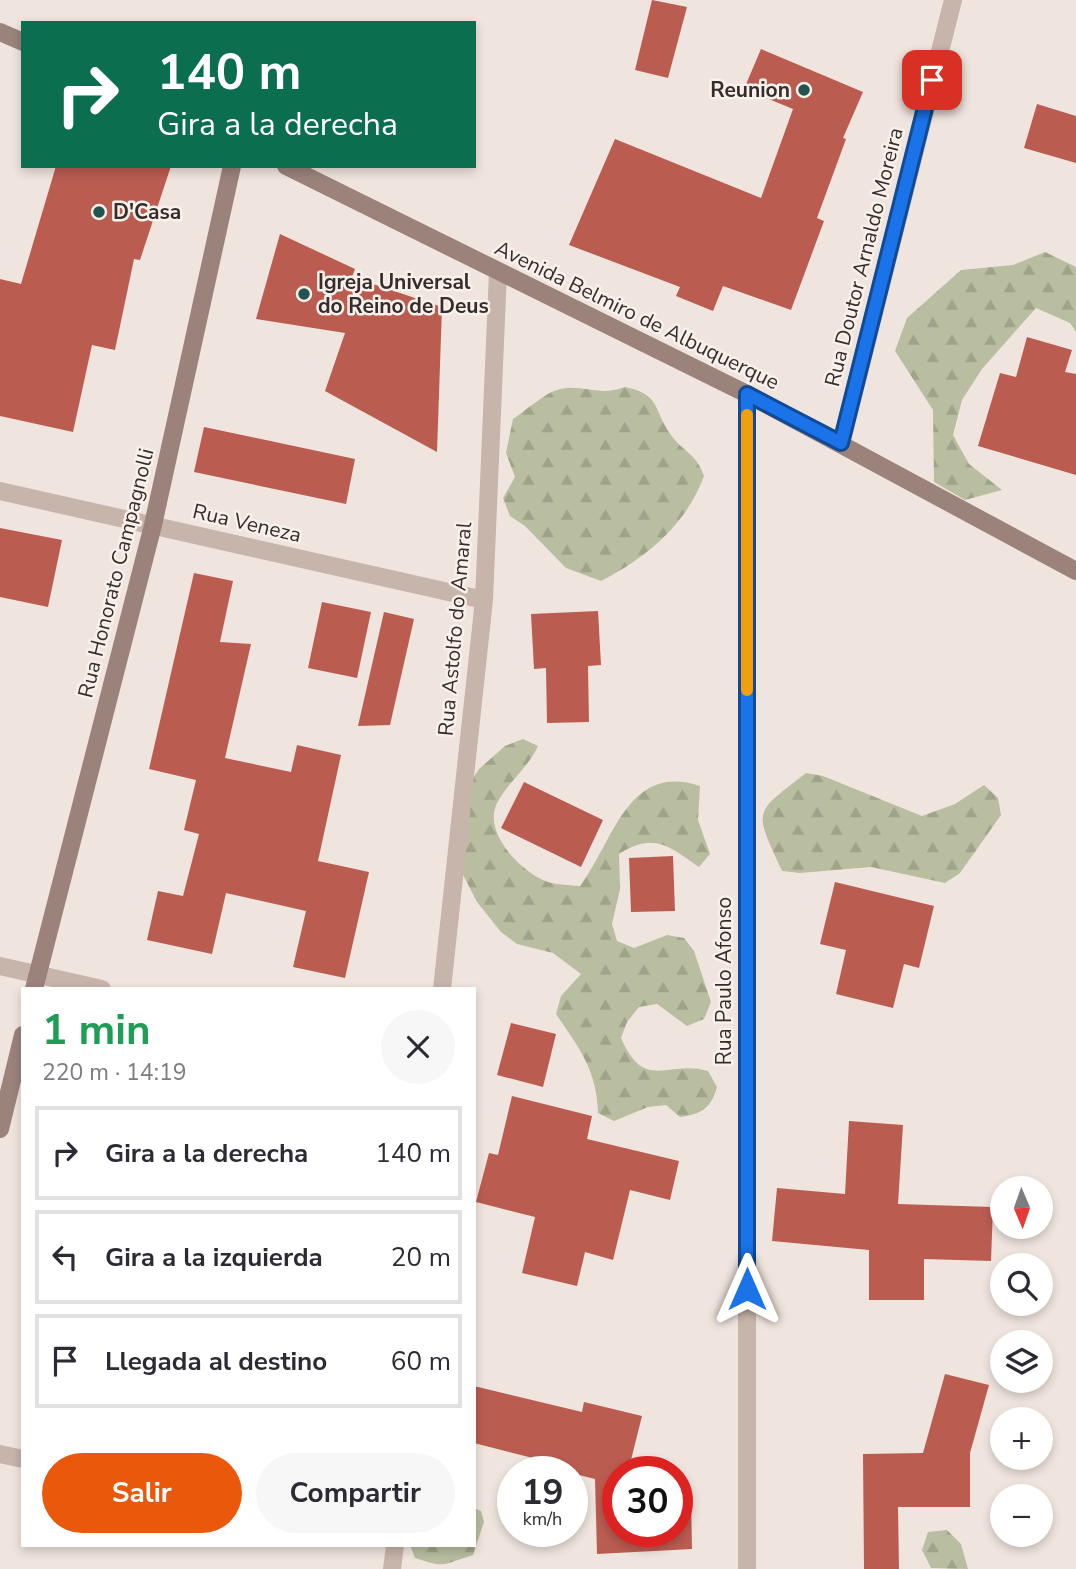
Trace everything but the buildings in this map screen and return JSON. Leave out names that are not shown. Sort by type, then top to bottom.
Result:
[{"type":"street","name":"Rua Doutor Arnaldo Moreira","points":[[841,443],[953,0]]},
{"type":"street","points":[[0,32],[21,41]]},
{"type":"street","name":"Rua Honorato Campagnolli","points":[[36,982],[153,525],[232,168]]},
{"type":"street","name":"Avenida Belmiro de Albuquerque","points":[[290,168],[747,394],[1076,571]]},
{"type":"street","name":"Rua Astolfo do Amaral","points":[[442,987],[484,600],[498,272]]},
{"type":"street","name":"Rua Paulo Afonso","points":[[747,394],[747,1569]]},
{"type":"street","name":"Rua Veneza","points":[[0,491],[484,600]]},
{"type":"street","points":[[0,966],[36,982],[83,987]]},
{"type":"street","points":[[0,1129],[21,1043]]},
{"type":"street","points":[[0,1454],[21,1459]]},
{"type":"street","points":[[392,1569],[395,1547]]},
{"type":"green space","points":[[1045,252],[1076,267],[1076,332],[1070,323],[1036,308],[982,369],[962,400],[953,435],[969,464],[1002,490],[965,500],[934,482],[933,410],[895,351],[907,318],[961,270],[1013,265]]},
{"type":"green space","points":[[625,387],[637,390],[651,399],[671,435],[693,458],[704,476],[687,510],[663,538],[634,562],[601,581],[566,568],[525,526],[510,516],[503,498],[515,477],[506,453],[513,419],[548,394],[569,388],[607,391]]},
{"type":"green space","points":[[523,739],[538,746],[497,803],[495,827],[516,861],[548,882],[580,886],[625,810],[639,795],[655,785],[675,782],[700,786],[698,820],[710,854],[699,867],[661,844],[642,844],[619,854],[620,889],[612,924],[617,941],[634,948],[667,935],[684,938],[694,951],[711,1002],[704,1019],[687,1026],[657,1004],[639,1007],[627,1022],[621,1038],[630,1055],[639,1065],[648,1069],[658,1071],[693,1068],[708,1071],[717,1087],[712,1101],[699,1112],[680,1117],[666,1105],[648,1107],[614,1121],[598,1113],[594,1084],[585,1060],[556,1014],[561,996],[581,974],[553,953],[517,944],[501,932],[477,902],[461,871],[469,784],[479,769],[505,746]]},
{"type":"green space","points":[[806,773],[823,776],[922,816],[955,804],[984,785],[998,798],[1001,815],[960,873],[945,883],[871,867],[800,873],[782,871],[766,835],[763,814],[776,797]]},
{"type":"green space","points":[[476,1509],[481,1511],[484,1522],[476,1546]]},
{"type":"green space","points":[[947,1530],[961,1544],[968,1569],[931,1568],[922,1550],[928,1532]]},
{"type":"green space","points":[[411,1547],[476,1547],[473,1555],[445,1564],[415,1558]]},
{"type":"slow traffic","points":[[747,415],[747,690]]},
{"type":"place","name":"Reunion","points":[[804,90]]},
{"type":"place","name":"D'Casa","points":[[99,212]]},
{"type":"place","name":"Igreja Universal do Reino de Deus","points":[[304,294]]},
{"type":"route","points":[[747,1289],[747,394],[841,443],[932,80]]}]
